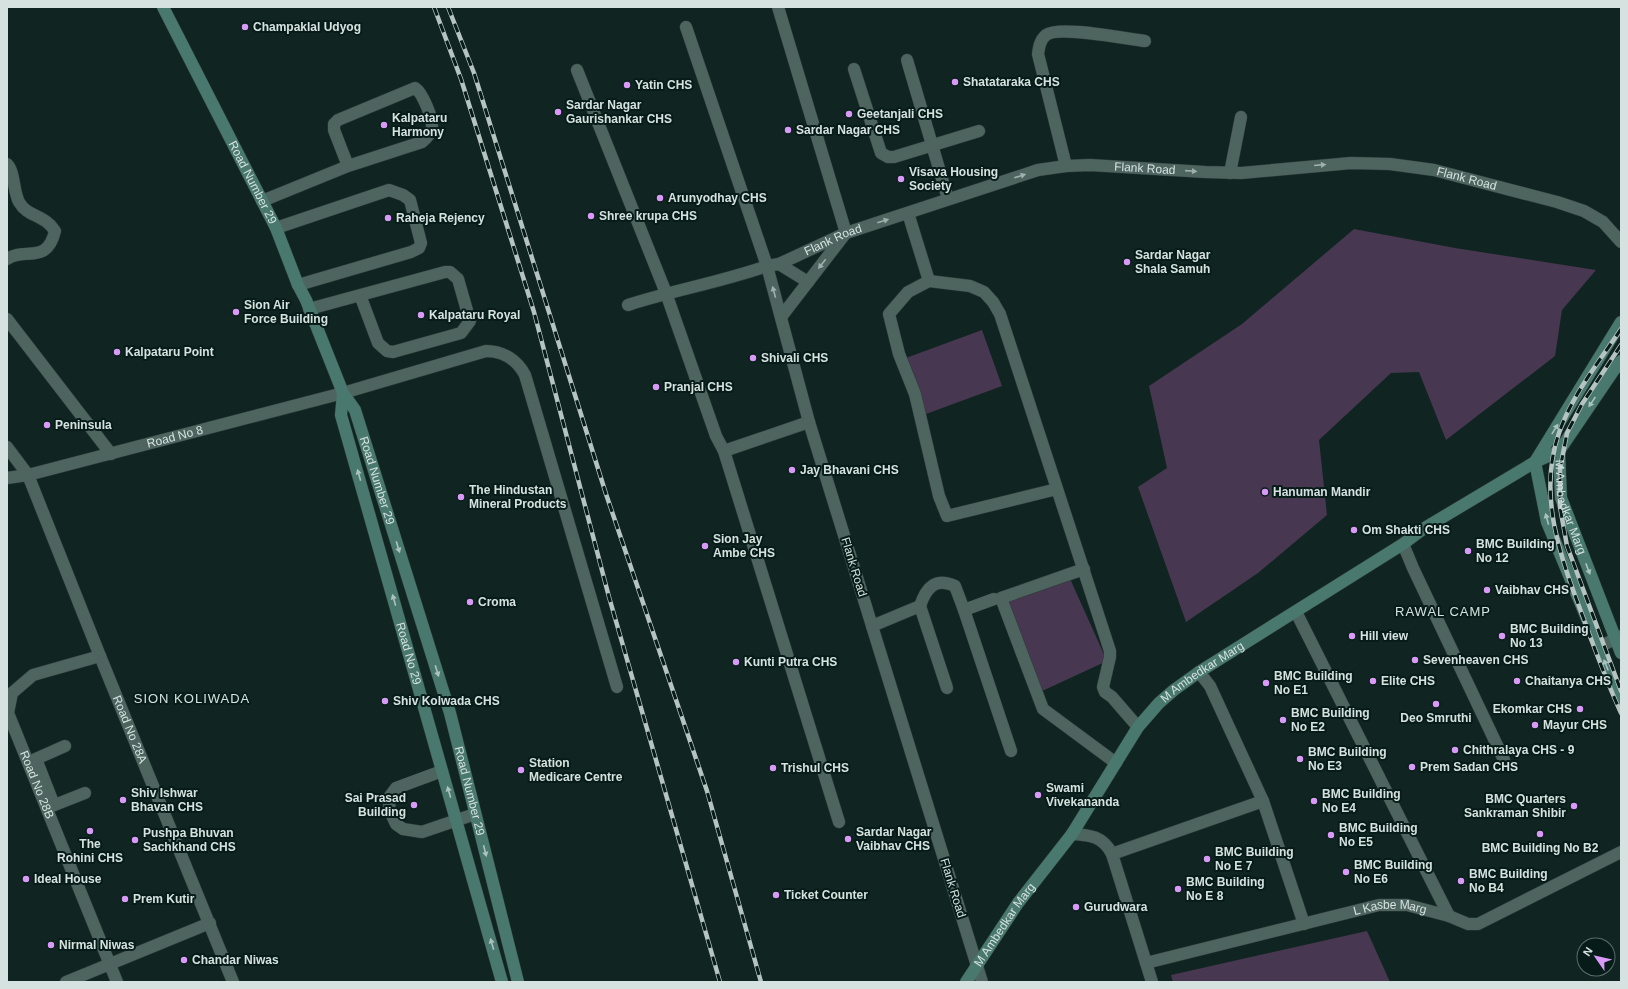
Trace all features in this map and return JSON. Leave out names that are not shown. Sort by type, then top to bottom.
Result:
[{"type":"main road","name":"Road Number 29","points":[[163,7],[276,228],[343,393],[358,417],[450,713],[517,979]]},
{"type":"main road","points":[[1621,322],[1535,462],[1547,522],[1621,701]]},
{"type":"main road","name":"M Ambedkar Marg","points":[[966,982],[1018,903],[1072,834],[1138,727],[1159,703],[1199,672],[1296,612],[1423,530],[1535,462],[1559,451],[1617,365]]},
{"type":"main road","name":"Road No 29","points":[[343,393],[341,415],[502,982]]},
{"type":"main road","name":"M Ambedkar Marg","points":[[1559,451],[1561,498],[1618,638],[1621,653]]},
{"type":"street","points":[[778,7],[846,233],[781,317]]},
{"type":"street","points":[[686,27],[773,265]]},
{"type":"street","points":[[1066,166],[1038,54],[1040,42],[1047,34],[1057,31],[1091,33],[1145,41]]},
{"type":"street","points":[[907,60],[948,199]]},
{"type":"street","points":[[577,70],[666,293],[716,436],[724,451],[839,822]]},
{"type":"street","points":[[854,70],[881,153],[888,158],[933,146],[979,131]]},
{"type":"street","points":[[262,201],[348,166],[422,142],[431,132],[433,125],[423,96],[419,90],[414,88],[338,120],[334,124],[334,130],[348,166]]},
{"type":"street","points":[[1230,173],[1241,117]]},
{"type":"street","name":"Flank Road","points":[[982,982],[809,422],[781,317],[773,265],[846,233],[1038,170],[1066,166],[1090,165],[1230,173],[1351,162],[1390,164],[1434,170],[1557,202],[1584,211],[1603,222],[1621,242]]},
{"type":"street","points":[[7,164],[12,170],[12,179],[19,203],[31,214],[49,223],[55,231],[54,238],[45,250],[27,255],[17,254],[7,259]]},
{"type":"street","points":[[276,228],[389,190],[404,195],[410,200],[421,243],[419,248],[411,252],[298,285]]},
{"type":"street","points":[[908,213],[929,281]]},
{"type":"street","points":[[628,305],[666,293],[740,275],[773,265],[808,282]]},
{"type":"street","points":[[309,309],[360,295],[450,272],[458,279],[470,321],[461,332],[393,352],[387,351],[378,343],[360,295]]},
{"type":"street","points":[[1057,489],[947,516],[939,496],[915,394],[899,354],[890,314],[908,292],[929,281],[970,286],[984,292],[993,302],[1000,314],[1110,651],[1110,661],[1103,687],[1105,692],[1112,697],[1138,727]]},
{"type":"street","points":[[7,318],[111,454]]},
{"type":"street","name":"Road No 8","points":[[7,478],[28,475],[111,454],[343,393],[486,350],[493,351],[510,357],[519,365],[526,375],[617,687]]},
{"type":"street","points":[[724,451],[809,422]]},
{"type":"street","name":"Road No 28A","points":[[7,447],[28,475],[233,982]]},
{"type":"street","points":[[1403,544],[1504,760]]},
{"type":"street","points":[[1084,569],[1001,598],[1044,709],[1116,763]]},
{"type":"street","points":[[947,688],[920,606],[924,593],[934,585],[946,582],[955,586],[1011,751]]},
{"type":"street","points":[[964,610],[994,599]]},
{"type":"street","points":[[872,626],[920,606]]},
{"type":"street","points":[[1296,612],[1449,916]]},
{"type":"street","points":[[1599,647],[1618,638]]},
{"type":"street","name":"Road No 28B","points":[[100,656],[33,675],[12,693],[8,713],[32,761],[116,982]]},
{"type":"street","points":[[1199,672],[1210,686],[1263,801],[1304,924]]},
{"type":"street","points":[[32,761],[65,746]]},
{"type":"street","points":[[442,771],[396,788],[390,796],[388,803],[396,824],[403,829],[414,832],[422,832],[475,814]]},
{"type":"street","points":[[50,807],[85,793]]},
{"type":"street","points":[[1112,854],[1263,801]]},
{"type":"street","points":[[1072,834],[1090,835],[1107,844],[1112,854],[1152,982]]},
{"type":"street","name":"L Kasbe Marg","points":[[1146,964],[1379,905],[1407,905],[1449,916],[1468,924],[1478,924],[1621,852]]},
{"type":"street","points":[[66,982],[210,924]]},
{"type":"street","points":[[502,982],[517,979]]},
{"type":"shaded area","points":[[1354,229],[1455,248],[1596,270],[1562,310],[1555,356],[1446,440],[1419,372],[1391,373],[1319,440],[1327,515],[1258,573],[1186,622],[1138,487],[1167,468],[1149,386],[1242,324]]},
{"type":"shaded area","points":[[982,330],[1002,386],[926,414],[906,358]]},
{"type":"shaded area","points":[[1067,572],[1107,661],[1040,692],[1000,602]]},
{"type":"shaded area","points":[[1367,931],[1390,982],[1173,982],[1171,975]]},
{"type":"railway","points":[[434,7],[461,79],[534,312],[609,597],[720,982]]},
{"type":"railway","points":[[448,7],[474,73],[606,494],[707,791],[761,982]]},
{"type":"railway","points":[[1621,329],[1587,379],[1564,419],[1553,457],[1550,480],[1554,526],[1567,572],[1592,642],[1621,713]]},
{"type":"railway","points":[[1621,345],[1582,404],[1567,433],[1560,469],[1560,507],[1567,546],[1621,691]]},
{"type":"place","name":"Champaklal Udyog","points":[[245,27]]},
{"type":"place","name":"Shatataraka CHS","points":[[955,82]]},
{"type":"place","name":"Yatin CHS","points":[[627,85]]},
{"type":"place","name":"Sardar Nagar Gaurishankar CHS","points":[[558,112]]},
{"type":"place","name":"Geetanjali CHS","points":[[849,114]]},
{"type":"place","name":"Kalpataru Harmony","points":[[384,125]]},
{"type":"place","name":"Sardar Nagar CHS","points":[[788,130]]},
{"type":"place","name":"Visava Housing Society","points":[[901,179]]},
{"type":"place","name":"Arunyodhay CHS","points":[[660,198]]},
{"type":"place","name":"Shree krupa CHS","points":[[591,216]]},
{"type":"place","name":"Raheja Rejency","points":[[388,218]]},
{"type":"place","name":"Sardar Nagar Shala Samuh","points":[[1127,262]]},
{"type":"place","name":"Sion Air Force Building","points":[[236,312]]},
{"type":"place","name":"Kalpataru Royal","points":[[421,315]]},
{"type":"place","name":"Kalpataru Point","points":[[117,352]]},
{"type":"place","name":"Shivali CHS","points":[[753,358]]},
{"type":"place","name":"Pranjal CHS","points":[[656,387]]},
{"type":"place","name":"Peninsula","points":[[47,425]]},
{"type":"place","name":"Jay Bhavani CHS","points":[[792,470]]},
{"type":"place","name":"Hanuman Mandir","points":[[1265,492]]},
{"type":"place","name":"The Hindustan Mineral Products","points":[[461,497]]},
{"type":"place","name":"Om Shakti CHS","points":[[1354,530]]},
{"type":"place","name":"Sion Jay Ambe CHS","points":[[705,546]]},
{"type":"place","name":"BMC Building No 12","points":[[1468,551]]},
{"type":"place","name":"Vaibhav CHS","points":[[1487,590]]},
{"type":"place","name":"Croma","points":[[470,602]]},
{"type":"place","name":"Hill view","points":[[1352,636]]},
{"type":"place","name":"BMC Building No 13","points":[[1502,636]]},
{"type":"place","name":"Sevenheaven CHS","points":[[1415,660]]},
{"type":"place","name":"Kunti Putra CHS","points":[[736,662]]},
{"type":"place","name":"Elite CHS","points":[[1373,681]]},
{"type":"place","name":"Chaitanya CHS","points":[[1517,681]]},
{"type":"place","name":"BMC Building No E1","points":[[1266,683]]},
{"type":"place","name":"Shiv Kolwada CHS","points":[[385,701]]},
{"type":"place","name":"Deo Smruthi","points":[[1436,704]]},
{"type":"place","name":"Ekomkar CHS","points":[[1580,709]]},
{"type":"place","name":"BMC Building No E2","points":[[1283,720]]},
{"type":"place","name":"Mayur CHS","points":[[1535,725]]},
{"type":"place","name":"Chithralaya CHS - 9","points":[[1455,750]]},
{"type":"place","name":"BMC Building No E3","points":[[1300,759]]},
{"type":"place","name":"Prem Sadan CHS","points":[[1412,767]]},
{"type":"place","name":"Trishul CHS","points":[[773,768]]},
{"type":"place","name":"Station Medicare Centre","points":[[521,770]]},
{"type":"place","name":"Swami Vivekananda","points":[[1038,795]]},
{"type":"place","name":"Shiv Ishwar Bhavan CHS","points":[[123,800]]},
{"type":"place","name":"BMC Building No E4","points":[[1314,801]]},
{"type":"place","name":"Sai Prasad Building","points":[[414,805]]},
{"type":"place","name":"BMC Quarters Sankraman Shibir","points":[[1574,806]]},
{"type":"place","name":"The Rohini CHS","points":[[90,831]]},
{"type":"place","name":"BMC Building No B2","points":[[1540,834]]},
{"type":"place","name":"BMC Building No E5","points":[[1331,835]]},
{"type":"place","name":"Sardar Nagar Vaibhav CHS","points":[[848,839]]},
{"type":"place","name":"Pushpa Bhuvan Sachkhand CHS","points":[[135,840]]},
{"type":"place","name":"BMC Building No E 7","points":[[1207,859]]},
{"type":"place","name":"BMC Building No E6","points":[[1346,872]]},
{"type":"place","name":"Ideal House","points":[[26,879]]},
{"type":"place","name":"BMC Building No B4","points":[[1461,881]]},
{"type":"place","name":"BMC Building No E 8","points":[[1178,889]]},
{"type":"place","name":"Ticket Counter","points":[[776,895]]},
{"type":"place","name":"Prem Kutir","points":[[125,899]]},
{"type":"place","name":"Gurudwara","points":[[1076,907]]},
{"type":"place","name":"Nirmal Niwas","points":[[51,945]]},
{"type":"place","name":"Chandar Niwas","points":[[184,960]]},
{"type":"district","name":"RAWAL CAMP","points":[[1443,611]]},
{"type":"district","name":"SION KOLIWADA","points":[[192,698]]}]
